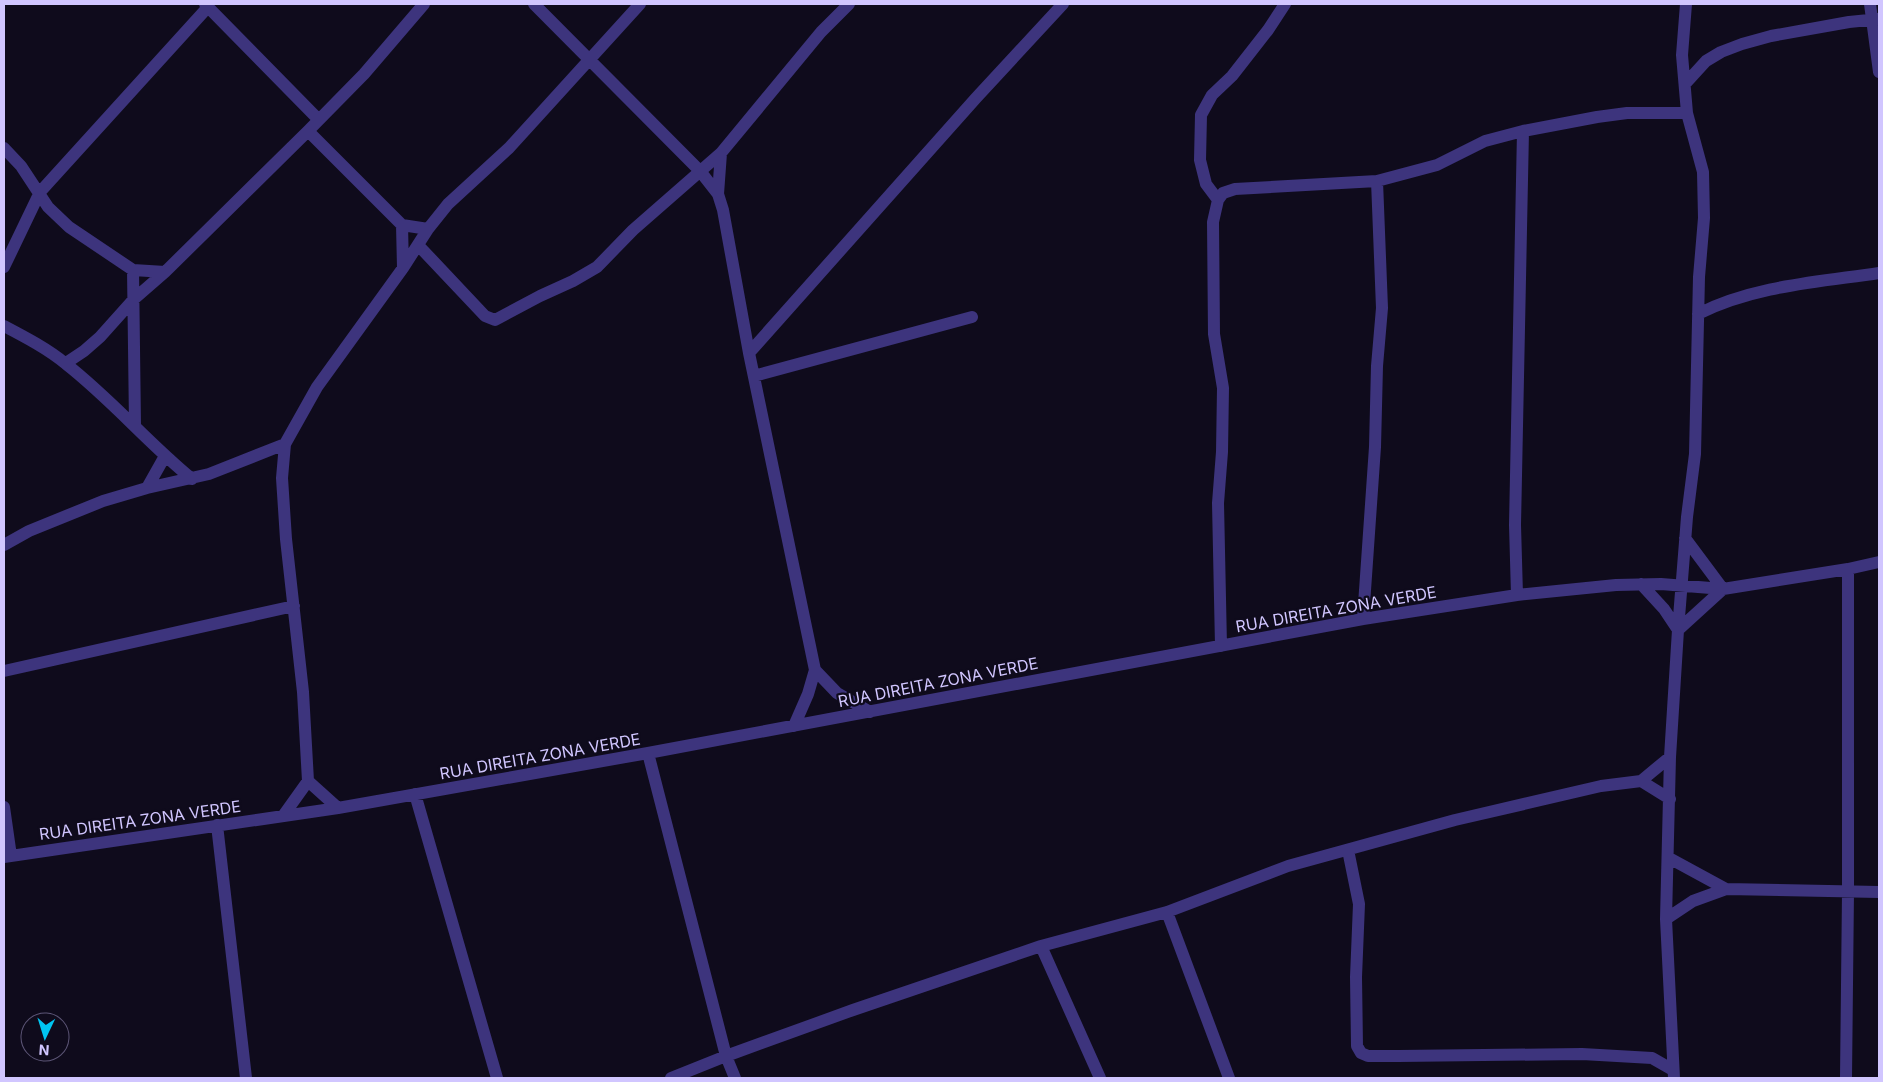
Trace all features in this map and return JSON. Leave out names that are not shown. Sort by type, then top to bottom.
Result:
[{"type":"street","points":[[66,363],[100,337],[134,299],[165,272],[308,131],[364,74],[424,4]]},
{"type":"street","points":[[534,4],[700,170],[718,194],[723,210],[749,353],[815,670],[808,694],[794,726]]},
{"type":"street","points":[[283,816],[308,781],[303,692],[282,478],[285,444],[317,387],[403,268],[428,229],[448,204],[509,148],[640,4]]},
{"type":"street","points":[[418,245],[485,316],[495,320],[573,281],[597,266],[633,230],[721,152],[821,32],[849,4]]},
{"type":"street","points":[[749,353],[976,98],[1063,4]]},
{"type":"street","points":[[1218,200],[1206,184],[1200,160],[1201,115],[1212,94],[1232,76],[1268,30],[1285,4]]},
{"type":"street","points":[[1674,1074],[1666,919],[1670,757],[1685,538],[1695,454],[1698,314],[1704,218],[1702,172],[1687,113],[1682,55],[1686,4]]},
{"type":"street","points":[[1870,4],[1876,19],[1879,72]]},
{"type":"street","points":[[4,267],[40,192],[206,5],[318,119]]},
{"type":"street","points":[[1685,84],[1706,61],[1721,52],[1742,44],[1771,36],[1876,19]]},
{"type":"street","points":[[1221,646],[1218,503],[1222,452],[1223,388],[1214,334],[1213,222],[1218,200],[1223,193],[1235,188],[1377,180],[1432,167],[1485,141],[1522,131],[1597,117],[1627,114],[1687,113]]},
{"type":"street","points":[[308,131],[402,225],[428,229]]},
{"type":"street","points":[[1517,595],[1515,524],[1522,131]]},
{"type":"street","points":[[4,148],[21,166],[40,192],[48,207],[69,227],[133,270],[165,272]]},
{"type":"street","points":[[718,194],[721,152]]},
{"type":"street","points":[[1364,619],[1375,447],[1377,366],[1382,308],[1377,180]]},
{"type":"street","points":[[402,225],[403,268]]},
{"type":"street","points":[[133,270],[135,425]]},
{"type":"street","points":[[1698,314],[1728,300],[1759,292],[1879,273]]},
{"type":"street","points":[[754,376],[972,318]]},
{"type":"street","points":[[4,326],[66,363],[192,479]]},
{"type":"street","points":[[4,545],[29,531],[103,501],[147,488],[192,479],[243,462],[285,444]]},
{"type":"street","points":[[147,488],[165,456]]},
{"type":"street","points":[[1678,630],[1723,588],[1685,538]]},
{"type":"street","name":"RUA DIREITA ZONA VERDE","points":[[7,856],[338,808],[648,753],[1364,619],[1517,595],[1616,585],[1641,584],[1723,588],[1848,569],[1879,562]]},
{"type":"street","points":[[1846,1078],[1848,569]]},
{"type":"street","points":[[1641,584],[1664,609],[1678,630]]},
{"type":"street","points":[[4,671],[294,606]]},
{"type":"street","points":[[815,670],[837,693],[870,712]]},
{"type":"street","points":[[648,753],[726,1056],[735,1078]]},
{"type":"street","points":[[671,1078],[853,1010],[1041,946],[1167,912],[1288,866],[1455,820],[1601,786],[1641,781],[1670,757]]},
{"type":"street","points":[[308,781],[338,808]]},
{"type":"street","points":[[1641,781],[1670,799]]},
{"type":"street","points":[[415,794],[498,1078]]},
{"type":"street","points":[[4,807],[7,856]]},
{"type":"street","points":[[217,825],[228,935],[246,1078]]},
{"type":"street","points":[[1348,850],[1359,904],[1356,977],[1357,1046],[1361,1053],[1368,1056],[1582,1054],[1652,1058],[1674,1074]]},
{"type":"street","points":[[1669,858],[1726,889]]},
{"type":"street","points":[[1666,919],[1693,901],[1726,889],[1879,892]]},
{"type":"street","points":[[1167,912],[1229,1078]]},
{"type":"street","points":[[1041,946],[1100,1078]]},
{"type":"street","points":[[1652,1058],[1672,1043]]}]
